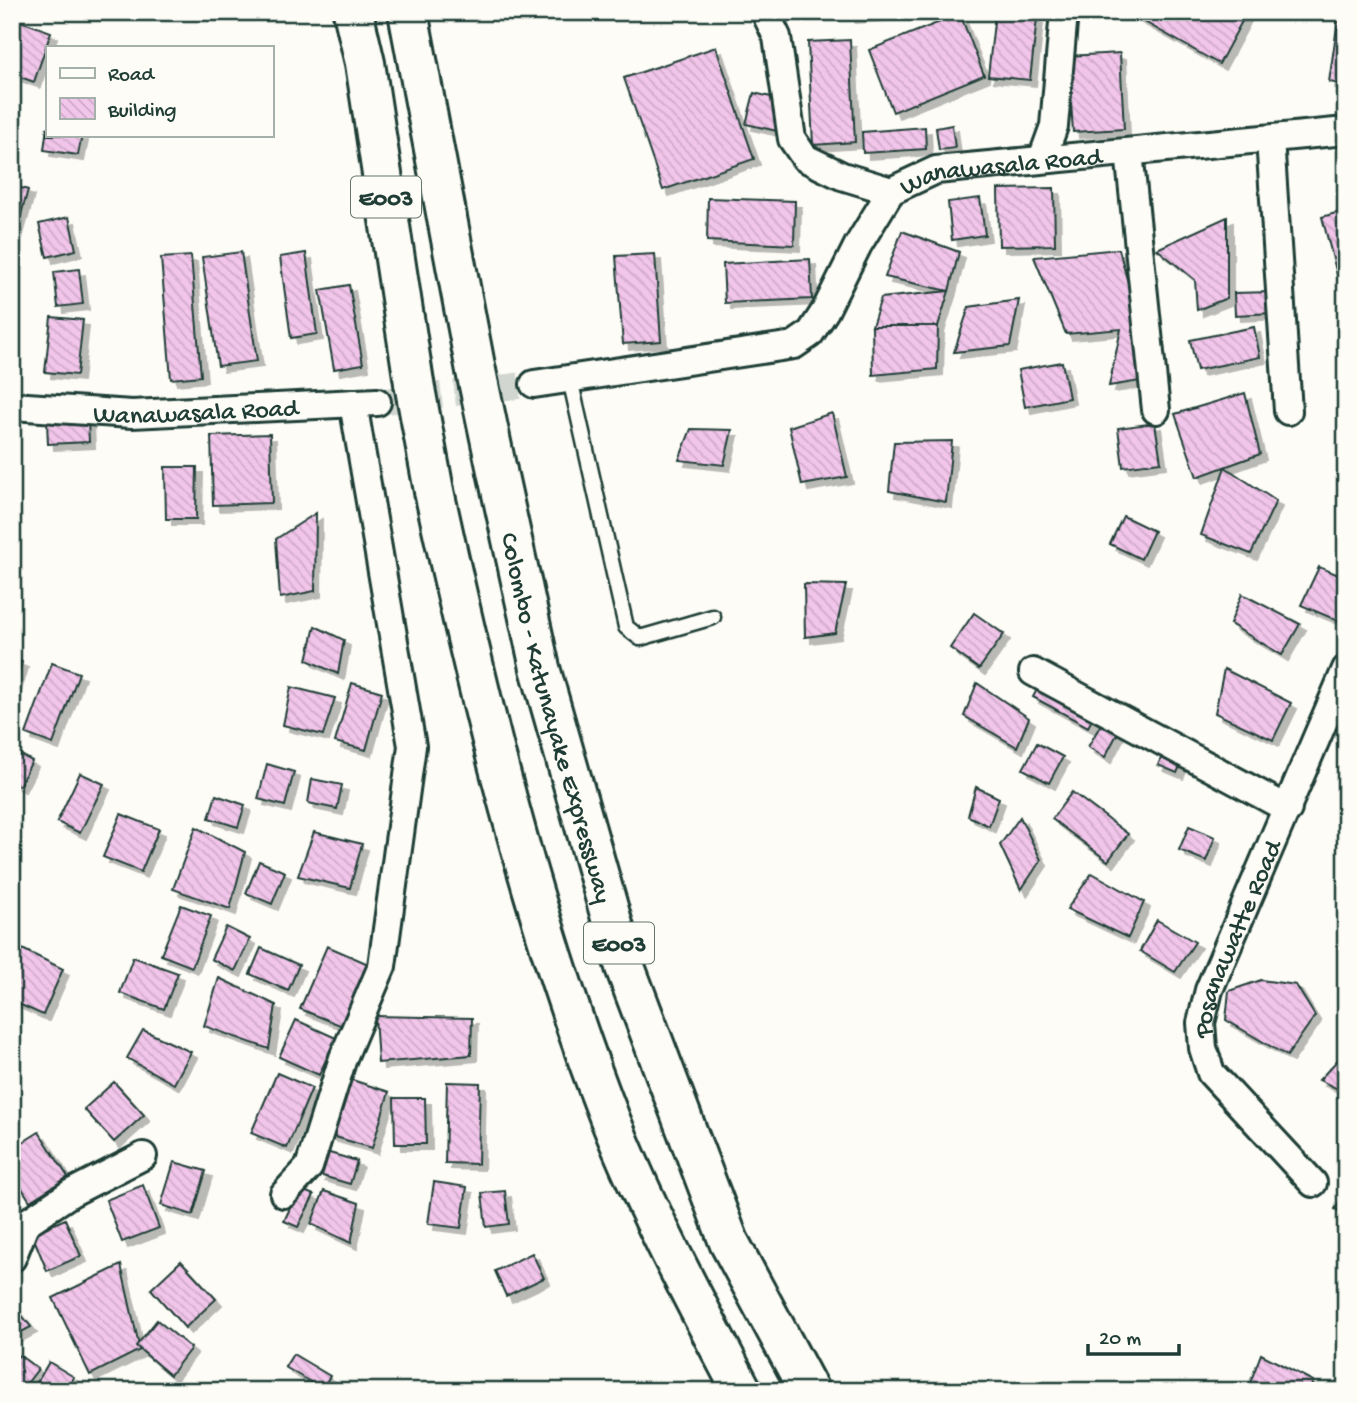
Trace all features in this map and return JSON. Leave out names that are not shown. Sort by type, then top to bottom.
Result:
[{"type":"highway","name":"E003","points":[[353,12],[365,62],[414,383],[434,491],[479,696],[563,987],[616,1131],[668,1248],[741,1391]]},
{"type":"highway","name":"Colombo - Katunayake Expressway","points":[[408,12],[476,371],[540,668],[625,967],[729,1242],[809,1391]]},
{"type":"street","points":[[765,12],[777,37],[792,139],[805,158],[842,176],[891,191]]},
{"type":"street","points":[[1042,159],[1054,126],[1063,12]]},
{"type":"street","name":"Wanawasala Road","points":[[534,384],[794,345],[810,334],[825,311],[858,245],[891,191],[936,170],[1346,131]]},
{"type":"street","points":[[1270,139],[1288,411]]},
{"type":"street","points":[[1129,152],[1156,410]]},
{"type":"street","name":"Wanawasala Road","points":[[12,406],[132,414],[365,403],[411,746],[410,776],[397,839],[382,966],[343,1058],[309,1167],[284,1194]]},
{"type":"street","name":"Posanawatte Road","points":[[1313,1183],[1210,1073],[1201,1023],[1209,990],[1346,669]]},
{"type":"street","points":[[1032,672],[1288,809]]},
{"type":"street","points":[[12,1258],[26,1223],[71,1193],[143,1156]]},
{"type":"lane","points":[[570,379],[626,627],[640,638],[713,617]]},
{"type":"building","points":[[849,12],[922,12],[849,17]]},
{"type":"building","points":[[1127,12],[1247,12],[1219,64]]},
{"type":"building","points":[[995,13],[1037,18],[1030,80],[988,76]]},
{"type":"building","points":[[1339,13],[1346,14],[1346,85],[1329,82]]},
{"type":"building","points":[[960,14],[984,75],[893,112],[869,50]]},
{"type":"building","points":[[18,20],[51,32],[34,82],[12,74],[12,36]]},
{"type":"building","points":[[850,40],[855,142],[813,145],[808,42]]},
{"type":"building","points":[[716,47],[754,159],[663,190],[624,78]]},
{"type":"building","points":[[1120,53],[1124,129],[1073,132],[1068,56]]},
{"type":"building","points":[[754,93],[784,100],[777,131],[746,124]]},
{"type":"building","points":[[952,125],[955,148],[939,150],[936,128]]},
{"type":"building","points":[[925,127],[926,149],[863,153],[862,132]]},
{"type":"building","points":[[46,135],[82,136],[78,155],[44,150]]},
{"type":"building","points":[[12,185],[28,190],[16,232],[12,231]]},
{"type":"building","points":[[1054,188],[1055,245],[999,246],[998,189]]},
{"type":"building","points":[[708,198],[795,201],[794,245],[707,241]]},
{"type":"building","points":[[980,198],[985,235],[952,240],[948,202]]},
{"type":"building","points":[[1346,210],[1346,275],[1338,278],[1322,217]]},
{"type":"building","points":[[69,217],[76,250],[47,257],[39,224]]},
{"type":"building","points":[[1227,217],[1227,298],[1197,310],[1195,280],[1157,249]]},
{"type":"building","points":[[902,231],[959,252],[949,291],[885,277]]},
{"type":"building","points":[[1119,249],[1153,379],[1109,386],[1121,329],[1066,334],[1034,257]]},
{"type":"building","points":[[241,252],[257,361],[218,366],[202,257]]},
{"type":"building","points":[[306,253],[317,334],[291,338],[280,257]]},
{"type":"building","points":[[655,254],[661,341],[623,344],[616,256]]},
{"type":"building","points":[[191,256],[201,376],[171,379],[161,258]]},
{"type":"building","points":[[810,259],[812,299],[725,303],[723,264]]},
{"type":"building","points":[[79,269],[83,304],[58,307],[54,272]]},
{"type":"building","points":[[349,285],[363,364],[334,369],[320,290]]},
{"type":"building","points":[[949,291],[938,326],[872,326],[881,298]]},
{"type":"building","points":[[1272,292],[1273,313],[1235,315],[1234,293]]},
{"type":"building","points":[[1019,300],[1010,346],[954,352],[969,307]]},
{"type":"building","points":[[51,317],[83,320],[77,375],[45,372]]},
{"type":"building","points":[[872,326],[938,326],[937,369],[873,375]]},
{"type":"building","points":[[1254,327],[1260,357],[1197,370],[1190,340]]},
{"type":"building","points":[[1062,362],[1069,398],[1025,407],[1018,370]]},
{"type":"building","points":[[1245,393],[1260,454],[1197,477],[1175,414]]},
{"type":"building","points":[[832,413],[847,477],[802,485],[789,427]]},
{"type":"building","points":[[88,420],[89,442],[48,444],[47,422]]},
{"type":"building","points":[[1155,423],[1161,462],[1123,467],[1118,428]]},
{"type":"building","points":[[691,429],[732,430],[724,465],[679,460]]},
{"type":"building","points":[[270,434],[272,503],[213,505],[211,436]]},
{"type":"building","points":[[952,441],[946,502],[889,491],[894,442]]},
{"type":"building","points":[[165,467],[197,467],[196,519],[166,519]]},
{"type":"building","points":[[1225,467],[1276,501],[1251,554],[1201,535]]},
{"type":"building","points":[[316,513],[315,591],[280,598],[276,539]]},
{"type":"building","points":[[1123,516],[1154,531],[1141,559],[1110,544]]},
{"type":"building","points":[[1319,567],[1346,578],[1346,611],[1341,622],[1301,605]]},
{"type":"building","points":[[804,584],[846,585],[835,633],[805,637]]},
{"type":"building","points":[[1242,594],[1300,624],[1282,655],[1230,624]]},
{"type":"building","points":[[974,613],[1004,634],[979,669],[950,648]]},
{"type":"building","points":[[315,626],[344,640],[338,674],[307,660]]},
{"type":"building","points":[[12,658],[22,662],[13,692],[12,692]]},
{"type":"building","points":[[52,663],[79,673],[53,744],[26,734]]},
{"type":"building","points":[[1048,669],[1103,700],[1088,727],[1033,697]]},
{"type":"building","points":[[1224,669],[1291,703],[1273,740],[1215,713]]},
{"type":"building","points":[[352,683],[382,692],[366,750],[335,742]]},
{"type":"building","points":[[977,683],[1029,718],[1017,747],[964,716]]},
{"type":"building","points":[[291,687],[335,698],[323,735],[283,725]]},
{"type":"building","points":[[1109,710],[1125,719],[1105,757],[1088,747]]},
{"type":"building","points":[[1170,738],[1189,746],[1177,773],[1158,765]]},
{"type":"building","points":[[1037,743],[1063,757],[1049,783],[1023,769]]},
{"type":"building","points":[[12,750],[32,761],[19,786],[12,782]]},
{"type":"building","points":[[267,764],[294,772],[285,806],[258,799]]},
{"type":"building","points":[[80,773],[104,784],[80,833],[57,822]]},
{"type":"building","points":[[312,779],[342,785],[337,809],[308,803]]},
{"type":"building","points":[[976,787],[999,798],[989,826],[968,816]]},
{"type":"building","points":[[1072,792],[1128,834],[1108,861],[1052,819]]},
{"type":"building","points":[[216,795],[245,805],[238,827],[209,818]]},
{"type":"building","points":[[121,814],[159,829],[141,872],[103,857]]},
{"type":"building","points":[[1020,817],[1041,860],[1021,890],[1000,845]]},
{"type":"building","points":[[1189,826],[1215,837],[1206,861],[1179,850]]},
{"type":"building","points":[[196,827],[245,852],[230,909],[173,889]]},
{"type":"building","points":[[314,832],[362,844],[350,888],[298,876]]},
{"type":"building","points":[[259,861],[285,872],[272,904],[246,893]]},
{"type":"building","points":[[1092,873],[1144,902],[1128,938],[1067,909]]},
{"type":"building","points":[[181,905],[211,916],[192,967],[161,955]]},
{"type":"building","points":[[1157,920],[1195,942],[1175,972],[1140,951]]},
{"type":"building","points":[[226,927],[250,939],[235,971],[211,959]]},
{"type":"building","points":[[12,944],[63,969],[43,1015],[12,1001]]},
{"type":"building","points":[[327,946],[373,966],[345,1027],[300,1009]]},
{"type":"building","points":[[261,948],[299,965],[288,991],[250,974]]},
{"type":"building","points":[[133,957],[178,973],[164,1009],[120,993]]},
{"type":"building","points":[[219,978],[276,1005],[269,1049],[204,1026]]},
{"type":"building","points":[[1261,980],[1296,985],[1315,1016],[1287,1056],[1226,1020],[1229,991]]},
{"type":"building","points":[[375,1016],[472,1018],[471,1055],[378,1063]]},
{"type":"building","points":[[296,1020],[336,1038],[319,1075],[279,1057]]},
{"type":"building","points":[[143,1030],[191,1052],[174,1084],[127,1058]]},
{"type":"building","points":[[1346,1051],[1346,1093],[1319,1080]]},
{"type":"building","points":[[277,1073],[312,1088],[287,1148],[251,1133]]},
{"type":"building","points":[[346,1078],[389,1092],[372,1148],[329,1135]]},
{"type":"building","points":[[114,1082],[144,1115],[114,1142],[84,1109]]},
{"type":"building","points":[[447,1082],[480,1083],[478,1164],[445,1163]]},
{"type":"building","points":[[394,1098],[425,1098],[426,1144],[395,1144]]},
{"type":"building","points":[[39,1132],[68,1177],[30,1201],[12,1173],[12,1149]]},
{"type":"building","points":[[326,1152],[357,1161],[350,1184],[319,1175]]},
{"type":"building","points":[[174,1162],[206,1171],[193,1215],[161,1205]]},
{"type":"building","points":[[434,1182],[467,1187],[461,1228],[428,1224]]},
{"type":"building","points":[[143,1185],[159,1228],[122,1242],[106,1200]]},
{"type":"building","points":[[299,1189],[314,1195],[298,1227],[284,1221]]},
{"type":"building","points":[[324,1191],[359,1203],[351,1243],[311,1224]]},
{"type":"building","points":[[505,1191],[509,1224],[486,1227],[482,1193]]},
{"type":"building","points":[[1346,1191],[1346,1214],[1335,1209]]},
{"type":"building","points":[[65,1219],[81,1256],[47,1271],[32,1234]]},
{"type":"building","points":[[532,1253],[544,1278],[506,1296],[495,1271]]},
{"type":"building","points":[[181,1261],[216,1299],[185,1328],[151,1289]]},
{"type":"building","points":[[121,1265],[140,1350],[90,1375],[53,1298]]},
{"type":"building","points":[[12,1303],[31,1327],[12,1337]]},
{"type":"building","points":[[157,1320],[191,1348],[170,1375],[136,1346]]},
{"type":"building","points":[[293,1354],[330,1376],[322,1389],[285,1367]]},
{"type":"building","points":[[1261,1354],[1313,1381],[1310,1391],[1247,1391]]},
{"type":"building","points":[[19,1355],[38,1369],[21,1391],[12,1391],[12,1364]]},
{"type":"building","points":[[49,1362],[74,1377],[66,1391],[32,1391]]},
{"type":"tunnel","points":[[377,402],[534,384]]}]
